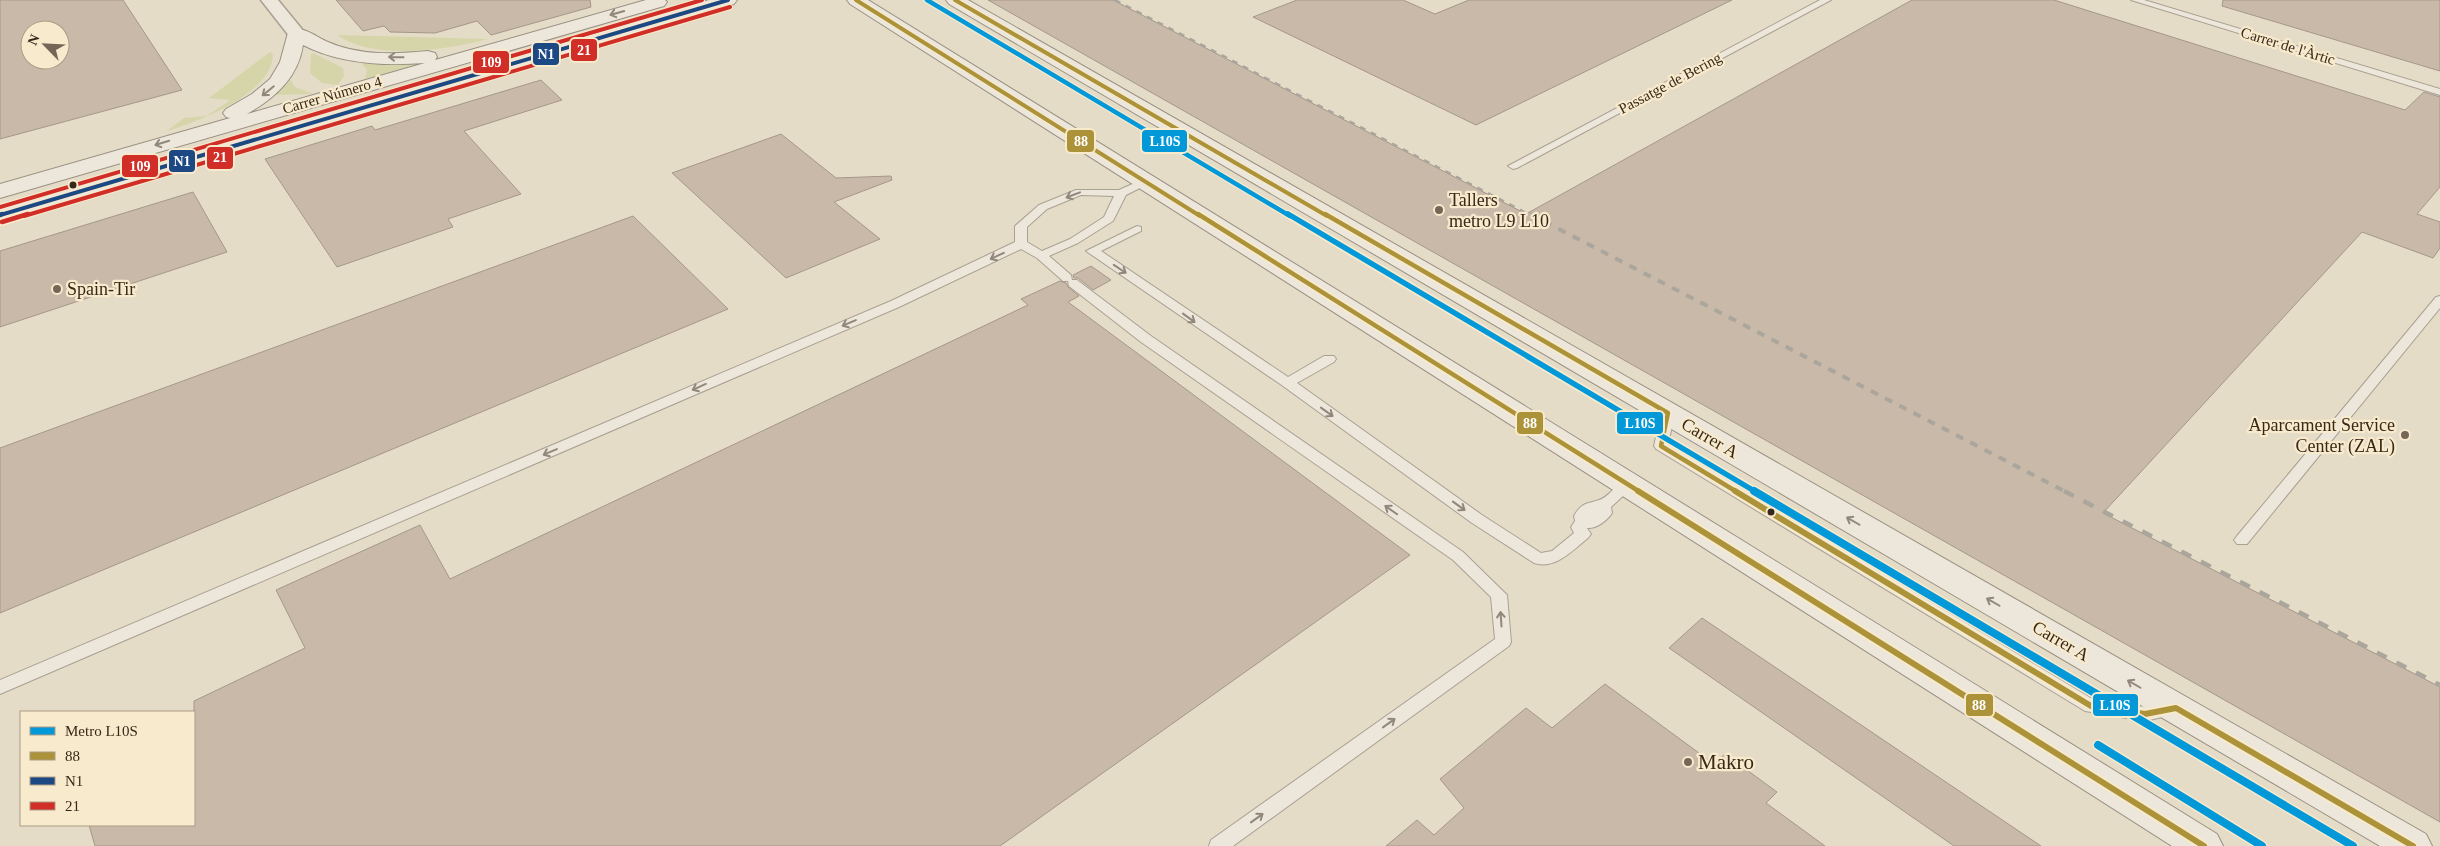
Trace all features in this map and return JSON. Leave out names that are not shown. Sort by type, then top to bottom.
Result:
[{"type":"main road","name":"Carrer Número 4","points":[[0,191],[664,0]]},
{"type":"main road","name":"Carrer Número 4","points":[[0,215],[728,0]]},
{"type":"main road","points":[[856,0],[2204,846]]},
{"type":"main road","name":"Carrer A","points":[[955,0],[2413,846]]},
{"type":"main road","points":[[187,136],[257,100],[279,81],[292,60],[296,33],[350,61],[356,69],[356,74],[343,92],[314,112],[270,135]]},
{"type":"main road","points":[[330,50],[378,57],[419,58],[496,47]]},
{"type":"main road","points":[[292,60],[304,82],[312,86],[343,92],[382,94],[430,88]]},
{"type":"street","points":[[269,0],[296,33]]},
{"type":"lane","name":"Passatge de Bering","points":[[1513,166],[1827,0]]},
{"type":"lane","name":"Carrer de l'Àrtic","points":[[2135,0],[2440,92]]},
{"type":"lane","points":[[1021,244],[1021,226],[1043,206],[1080,192],[1121,193],[1146,181]]},
{"type":"lane","points":[[1040,256],[1074,241],[1109,219],[1121,193]]},
{"type":"lane","points":[[1092,251],[1137,229]]},
{"type":"lane","points":[[1074,241],[1150,289],[1225,344],[1288,382],[1477,519],[1539,559],[1556,556],[1583,534],[1580,525],[1591,523],[1604,513],[1603,505],[1628,485]]},
{"type":"lane","points":[[1021,244],[1040,256],[1146,339],[1458,556],[1500,595],[1503,642],[1218,846]]},
{"type":"lane","points":[[0,687],[895,304],[1021,244]]},
{"type":"lane","points":[[2242,540],[2440,300]]},
{"type":"lane","points":[[1288,382],[1329,359]]},
{"type":"lane","points":[[1668,413],[1661,446],[2091,706],[2145,714],[2176,708]]},
{"type":"green space","points":[[337,35],[488,39],[452,47],[390,51],[352,43]]},
{"type":"green space","points":[[270,52],[273,55],[269,69],[260,82],[247,94],[231,104],[214,113],[197,121],[167,131],[184,118],[207,116],[230,100],[209,98]]},
{"type":"green space","points":[[313,53],[343,68],[344,76],[338,85],[322,83],[310,73],[311,54]]},
{"type":"green space","points":[[359,60],[433,60],[365,79],[367,70]]},
{"type":"green space","points":[[290,79],[295,87],[313,94],[272,95]]},
{"type":"building","points":[[0,0],[123,0],[182,90],[0,139]]},
{"type":"building","points":[[336,0],[590,0],[591,7],[491,35],[477,21],[435,33],[390,32],[384,26],[363,31]]},
{"type":"building","points":[[988,0],[1113,0],[1526,214],[1912,0],[2054,0],[2405,110],[2424,92],[2440,97],[2440,187],[2417,214],[2440,222],[2440,248],[2433,258],[2362,232],[2103,513],[2440,687],[2440,822]]},
{"type":"building","points":[[1297,0],[1403,0],[1435,14],[1469,0],[1732,0],[1476,125],[1253,17]]},
{"type":"building","points":[[2223,0],[2440,0],[2440,71],[2222,6]]},
{"type":"building","points":[[541,80],[562,100],[464,131],[521,194],[448,219],[453,227],[337,267],[265,159],[372,126],[375,130]]},
{"type":"building","points":[[781,134],[836,178],[891,176],[892,180],[834,202],[880,239],[786,278],[672,173]]},
{"type":"building","name":"Spain-Tir","points":[[193,192],[227,252],[0,327],[0,251]]},
{"type":"building","points":[[633,216],[728,309],[0,613],[0,448]]},
{"type":"building","points":[[1091,266],[1111,280],[1093,290],[1078,278],[1074,278],[1073,275]]},
{"type":"building","points":[[1060,281],[1066,283],[1079,296],[1068,302],[1410,555],[1000,846],[95,846],[89,826],[195,826],[194,701],[305,648],[276,590],[420,525],[450,579],[1028,305],[1021,299]]},
{"type":"building","points":[[1702,618],[2041,846],[1954,846],[1669,648]]},
{"type":"building","points":[[1605,684],[1714,764],[1725,754],[1777,792],[1766,803],[1825,846],[1386,846],[1417,820],[1434,835],[1464,808],[1440,779],[1526,708],[1552,728]]},
{"type":"railway","points":[[1115,0],[1532,216]]},
{"type":"railway","points":[[1530,214],[2066,492]]},
{"type":"railway","points":[[2064,491],[2440,685]]},
{"type":"metro line","name":"L10S","points":[[927,0],[2353,846]]},
{"type":"metro line","name":"L10S","points":[[2098,745],[2262,846]]},
{"type":"transit line","name":"109","points":[[0,207],[702,0]]},
{"type":"transit line","name":"N1","points":[[0,215],[728,0]]},
{"type":"transit line","name":"88","points":[[856,0],[2204,846]]},
{"type":"transit line","name":"88","points":[[955,0],[1668,413],[1661,446],[2091,706],[2145,714],[2176,708],[2413,846]]},
{"type":"transit line","name":"21","points":[[2,222],[730,7]]},
{"type":"place","name":"Tallers metro L9 L10","points":[[1439,210]]},
{"type":"place","name":"Spain-Tir","points":[[57,289]]},
{"type":"place","name":"Aparcament Service Center (ZAL)","points":[[2405,435]]},
{"type":"place","name":"Makro","points":[[1688,762]]}]
